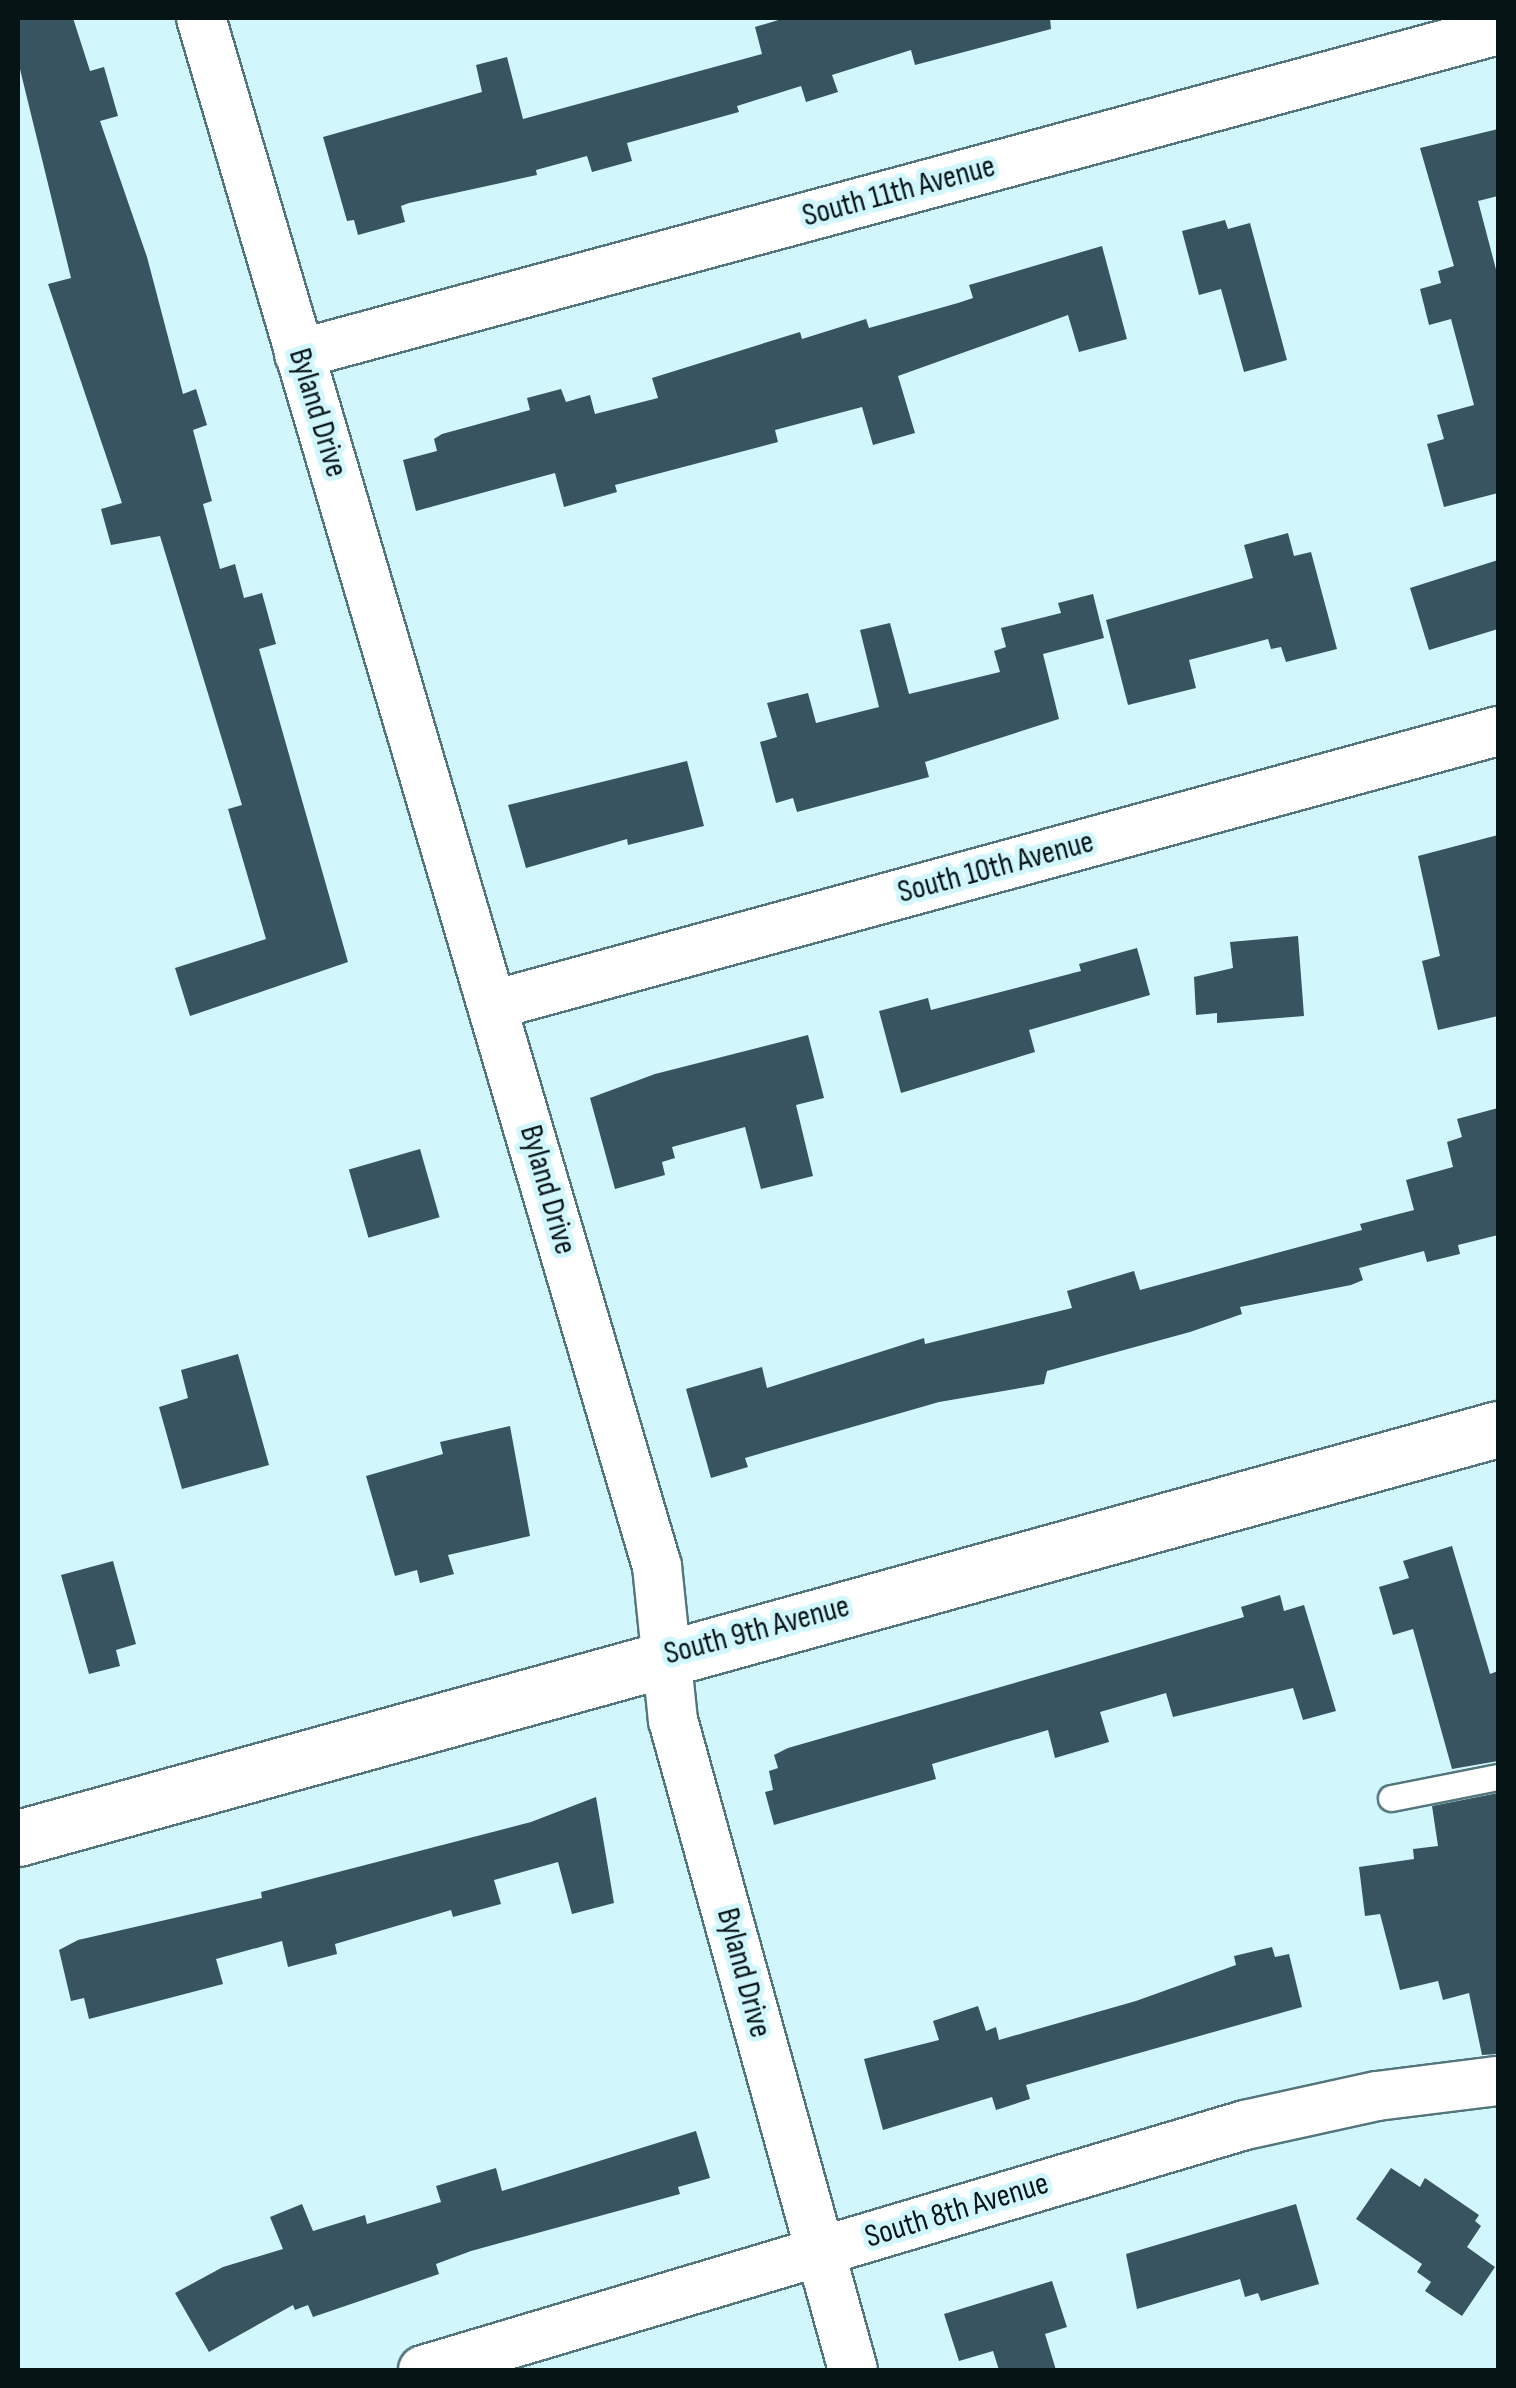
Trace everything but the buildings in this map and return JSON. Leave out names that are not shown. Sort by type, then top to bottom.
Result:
[{"type":"street","name":"Byland Drive","points":[[201,18],[657,1566],[673,1720],[853,2370]]},
{"type":"street","name":"South 11th Avenue","points":[[299,354],[1498,30]]},
{"type":"street","name":"South 10th Avenue","points":[[492,1005],[1498,732]]},
{"type":"street","name":"South 9th Avenue","points":[[18,1838],[1498,1429]]},
{"type":"street","name":"South 8th Avenue","points":[[423,2370],[1274,2117],[1498,2081]]},
{"type":"lane","points":[[1392,1798],[1498,1777]]}]
